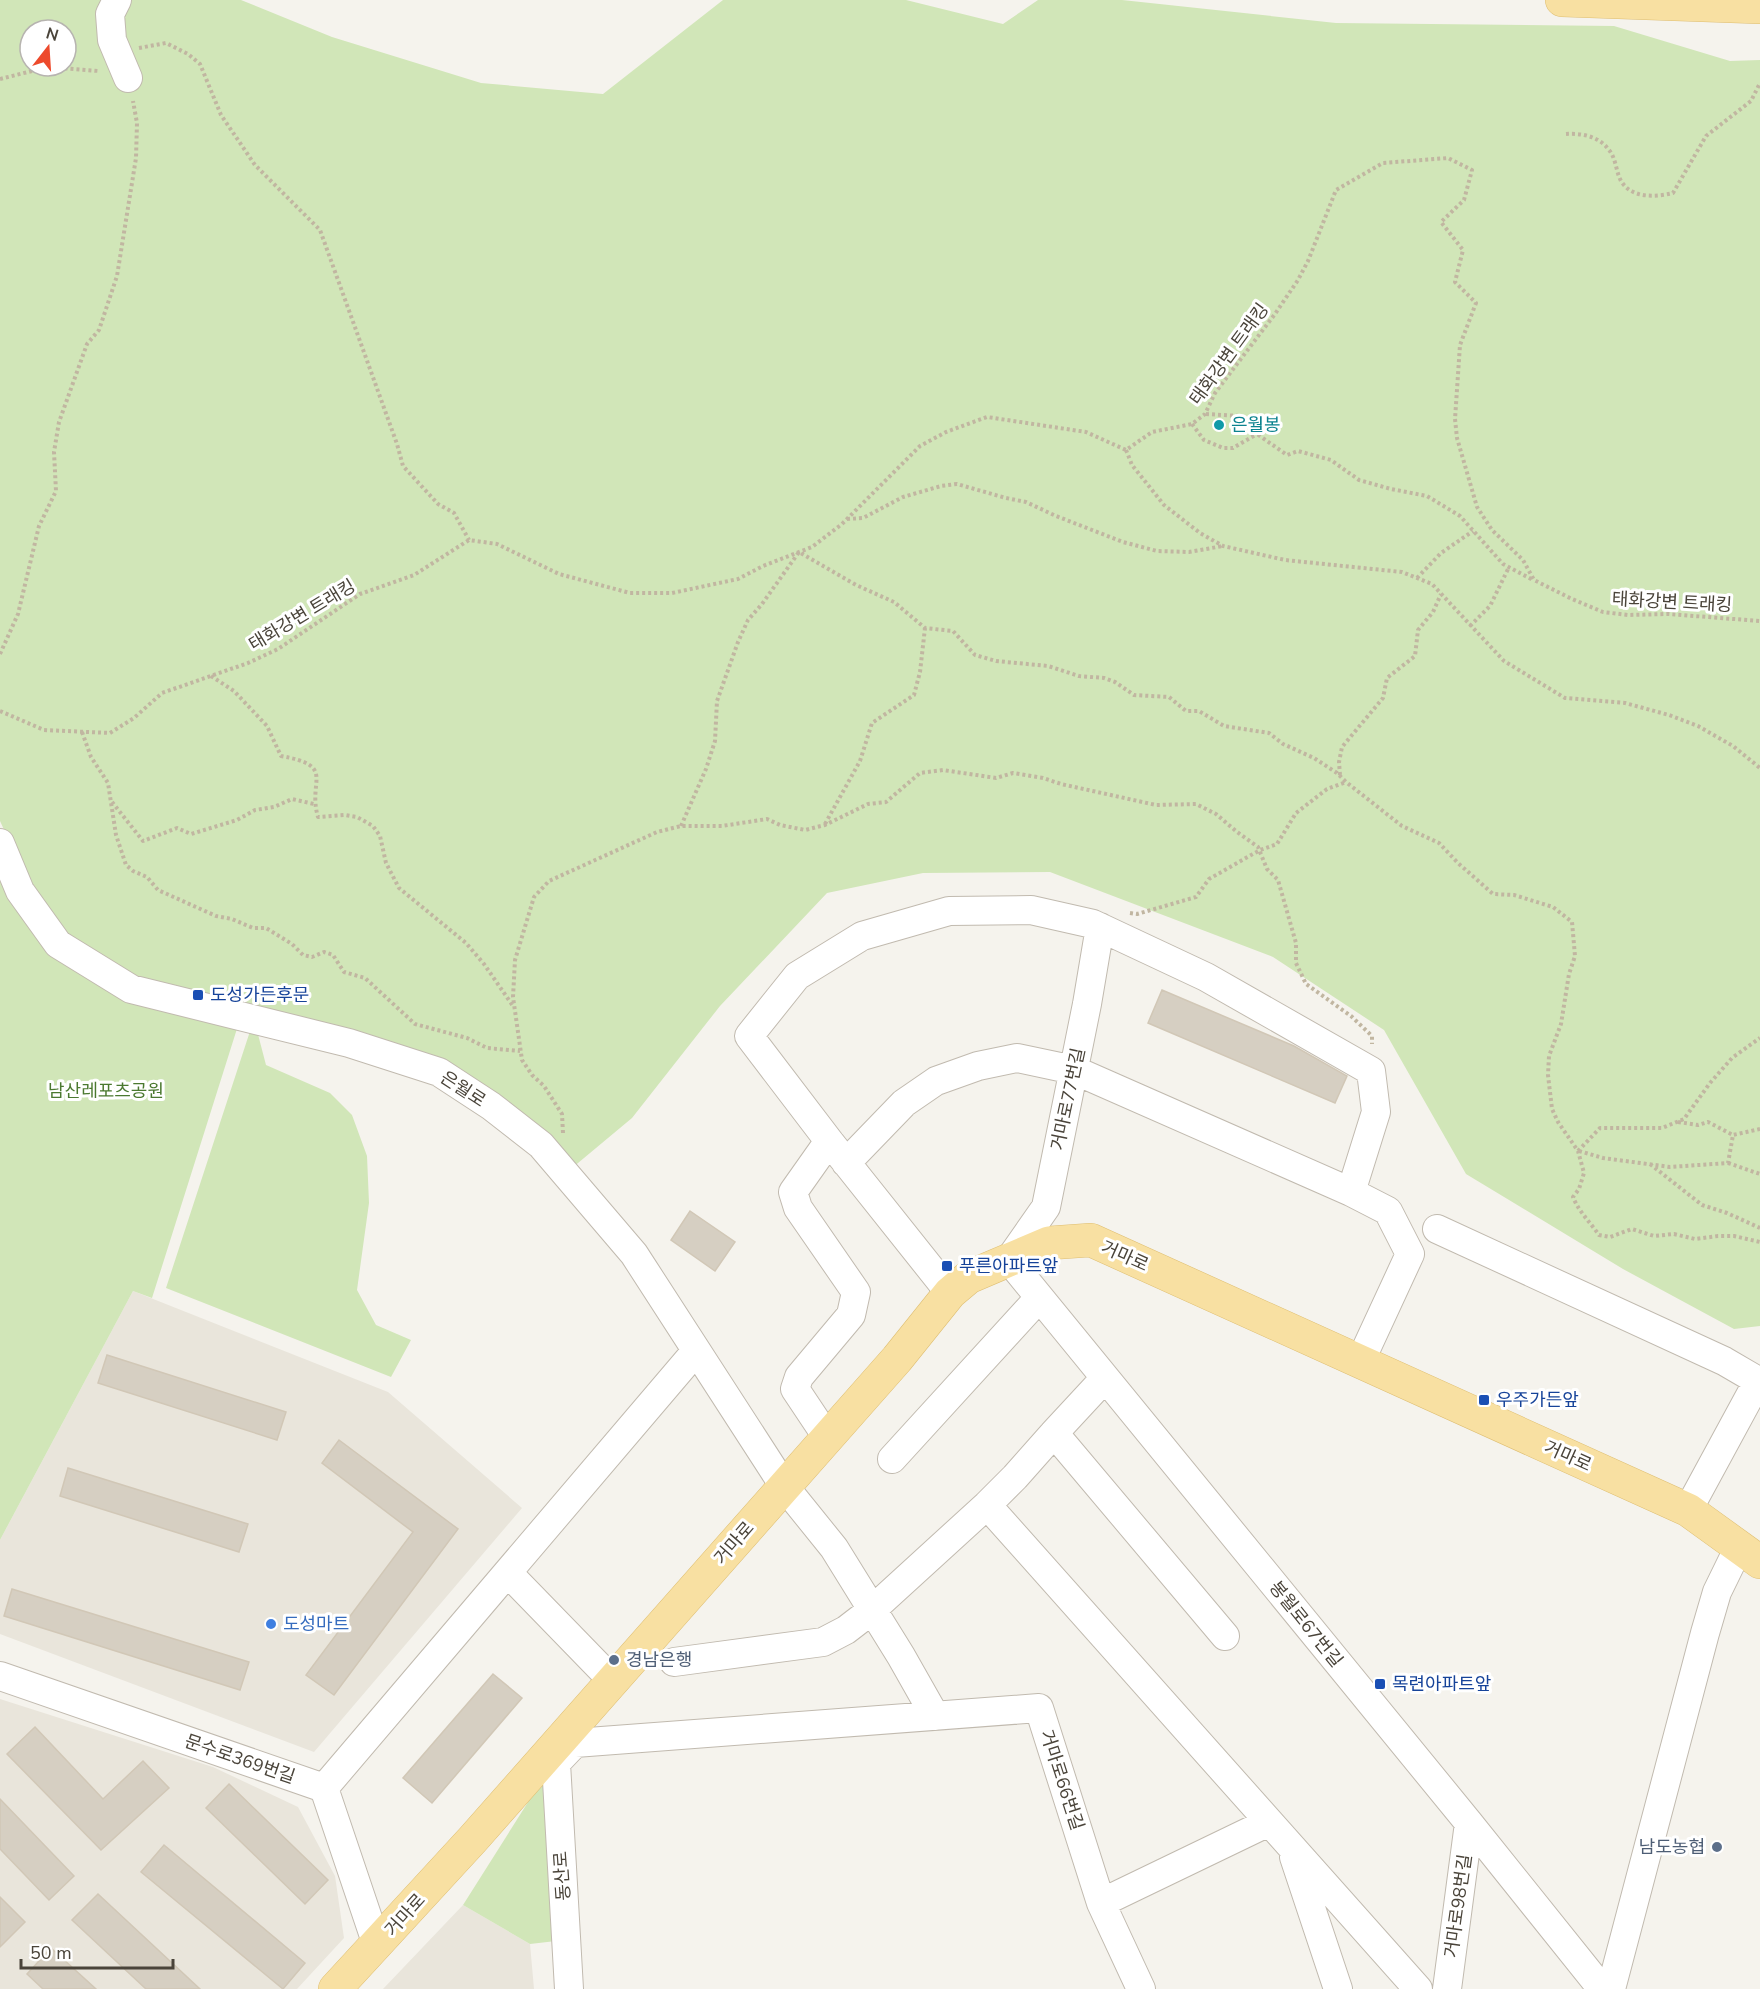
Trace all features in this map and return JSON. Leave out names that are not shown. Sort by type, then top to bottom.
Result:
[{"type":"main road","points":[[1562,0],[1760,7]]},
{"type":"main road","name":"거마로","points":[[335,1989],[473,1839],[560,1749],[613,1681],[897,1359],[950,1293],[969,1277],[1049,1243],[1091,1240],[1688,1510],[1749,1555]]},
{"type":"street","points":[[117,0],[110,14],[112,40],[128,78]]},
{"type":"street","name":"은월로","points":[[0,843],[20,891],[58,944],[131,989],[349,1042],[439,1072],[491,1106],[541,1145],[634,1254],[784,1486],[834,1548],[934,1716]]},
{"type":"street","points":[[950,1293],[837,1152],[749,1036],[797,976],[862,936],[949,911],[1031,910],[1100,927],[1206,977],[1371,1071],[1376,1112],[1351,1192]]},
{"type":"street","name":"거마로77번길","points":[[1009,1260],[1046,1207],[1087,1004],[1100,927]]},
{"type":"street","points":[[827,1437],[795,1389],[799,1377],[851,1315],[856,1292],[798,1208],[794,1192],[837,1152],[936,1081],[978,1066],[1017,1058],[1074,1070],[1351,1192],[1388,1211],[1410,1254],[1360,1362]]},
{"type":"street","points":[[1437,1229],[1724,1361],[1759,1381],[1688,1510]]},
{"type":"street","name":"봉월로67번길","points":[[1009,1260],[1602,1989]]},
{"type":"street","points":[[892,1459],[1039,1298]]},
{"type":"street","points":[[377,1945],[324,1788],[696,1351]]},
{"type":"street","points":[[674,1662],[823,1642],[846,1630],[872,1610],[987,1505],[1105,1378]]},
{"type":"street","points":[[1054,1433],[1225,1636]]},
{"type":"street","points":[[987,1505],[1418,1989]]},
{"type":"street","points":[[1611,1989],[1705,1633],[1718,1592],[1749,1555]]},
{"type":"street","points":[[508,1573],[613,1681]]},
{"type":"street","name":"문수로369번길","points":[[0,1676],[324,1788]]},
{"type":"street","name":"거마로66번길","points":[[560,1749],[575,1743],[1039,1708],[1101,1903],[1141,1989]]},
{"type":"street","name":"동산로","points":[[560,1749],[561,1874],[570,1989]]},
{"type":"street","points":[[1101,1903],[1269,1822]]},
{"type":"street","name":"거마로98번길","points":[[1447,1989],[1469,1823]]},
{"type":"street","points":[[1291,1846],[1338,1989]]},
{"type":"path","points":[[0,79],[48,67],[105,71],[125,82],[140,47],[166,44],[188,54],[200,64],[221,115],[255,165],[320,230],[403,466],[438,504],[454,513],[469,540],[496,544],[559,574],[630,593],[672,593],[738,579],[763,566],[812,547],[847,519],[920,446],[946,432],[987,417],[1086,432],[1126,450],[1132,465],[1164,505],[1200,533],[1224,546],[1285,560],[1402,573],[1432,584],[1504,661],[1565,698],[1626,703],[1678,718],[1698,726],[1733,746],[1760,768]]},
{"type":"path","points":[[0,654],[18,614],[39,526],[56,491],[54,452],[59,422],[87,344],[99,330],[117,276],[136,158],[138,123],[128,78]]},
{"type":"path","points":[[1566,134],[1584,134],[1599,141],[1609,150],[1622,183],[1634,193],[1652,196],[1673,193],[1706,136],[1751,101],[1760,83]]},
{"type":"path","name":"태화강변 트래킹","points":[[1126,450],[1152,432],[1192,424],[1205,414],[1215,393],[1298,280],[1308,261],[1336,190],[1383,163],[1448,158],[1472,170],[1464,200],[1441,222],[1463,250],[1455,282],[1476,303],[1460,345],[1455,419],[1457,438],[1477,507],[1492,530],[1523,560],[1534,580],[1603,612],[1628,615],[1689,615],[1760,621]]},
{"type":"path","points":[[1205,414],[1240,416],[1257,434],[1287,455],[1298,451],[1331,460],[1359,480],[1427,496],[1450,509],[1503,564],[1534,580]]},
{"type":"path","points":[[1192,424],[1204,440],[1223,448],[1233,448],[1257,434]]},
{"type":"path","points":[[847,519],[863,518],[903,497],[941,486],[957,484],[1026,502],[1123,542],[1157,551],[1189,552],[1224,546]]},
{"type":"path","points":[[1417,578],[1441,553],[1473,531]]},
{"type":"path","name":"태화강변 트래킹","points":[[0,711],[44,730],[110,733],[134,718],[162,693],[248,663],[278,649],[360,594],[414,575],[469,540]]},
{"type":"path","points":[[799,552],[856,585],[894,602],[924,628],[953,631],[975,655],[996,661],[1048,666],[1079,676],[1104,678],[1115,682],[1134,695],[1169,698],[1186,711],[1199,711],[1224,726],[1269,734],[1282,744],[1314,758],[1337,773],[1402,826],[1439,843],[1493,894],[1514,895],[1553,907],[1572,922],[1575,956],[1569,974],[1561,1024],[1549,1056],[1548,1074],[1552,1109],[1578,1151],[1584,1173],[1579,1189],[1573,1197],[1578,1209],[1599,1235],[1610,1237],[1632,1229],[1654,1236],[1674,1234],[1695,1239],[1734,1236],[1760,1242]]},
{"type":"path","points":[[681,826],[696,796],[715,741],[717,701],[738,642],[748,620],[799,552]]},
{"type":"path","points":[[1470,626],[1490,606],[1509,567]]},
{"type":"path","points":[[1337,773],[1341,775],[1339,762],[1342,747],[1383,698],[1387,678],[1415,656],[1418,630],[1433,612],[1442,594]]},
{"type":"path","points":[[825,825],[860,761],[872,723],[914,695],[920,672],[924,628]]},
{"type":"path","points":[[210,676],[234,691],[267,726],[281,756],[303,760],[313,767],[317,781],[314,804],[318,817],[345,815],[357,817],[373,826],[380,836],[386,862],[399,888],[466,943],[514,1007]]},
{"type":"path","points":[[81,732],[91,757],[108,783],[116,835],[126,865],[147,877],[158,891],[216,916],[253,928],[266,927],[292,944],[303,955],[312,957],[324,952],[333,955],[344,972],[365,978],[415,1024],[467,1038],[487,1048],[520,1051]]},
{"type":"path","points":[[566,1173],[562,1114],[544,1086],[522,1060],[514,1007],[515,960],[534,897],[549,881],[657,832],[681,826],[722,826],[767,819],[780,825],[805,830],[825,825],[868,804],[886,802],[920,773],[943,770],[996,778],[1013,773],[1156,805],[1196,804],[1216,814],[1260,850],[1267,869],[1278,880],[1284,895],[1296,943],[1296,963],[1306,984],[1351,1016],[1372,1036],[1371,1071]]},
{"type":"path","points":[[1100,927],[1116,910],[1137,914],[1196,897],[1209,879],[1260,850],[1277,844],[1296,813],[1327,789],[1346,782]]},
{"type":"path","points":[[112,802],[142,841],[177,828],[191,834],[209,829],[237,820],[255,810],[274,807],[292,799],[314,804]]},
{"type":"path","points":[[1578,1151],[1600,1128],[1662,1128],[1684,1119],[1710,1083],[1732,1058],[1760,1038]]},
{"type":"path","points":[[1677,1122],[1698,1125],[1708,1122],[1733,1135],[1760,1129]]},
{"type":"path","points":[[1728,1163],[1733,1135]]},
{"type":"path","points":[[1578,1151],[1603,1158],[1670,1167],[1728,1163],[1760,1174]]},
{"type":"path","points":[[1649,1163],[1702,1205],[1760,1228]]},
{"type":"shaded area","points":[[133,1291],[388,1392],[522,1508],[314,1752],[0,1634],[0,1540]]},
{"type":"shaded area","points":[[0,1699],[213,1767],[298,1807],[335,1876],[344,1938],[297,1989],[0,1989]]},
{"type":"shaded area","points":[[463,1905],[530,1944],[534,1989],[383,1989]]},
{"type":"green space","name":"남산레포츠공원","points":[[0,0],[241,0],[332,37],[481,83],[603,94],[723,0],[906,0],[1003,24],[1038,0],[1122,0],[1336,23],[1614,26],[1730,61],[1760,60],[1760,1326],[1734,1329],[1623,1269],[1466,1174],[1384,1030],[1273,957],[1050,872],[923,873],[827,893],[720,1006],[632,1118],[566,1173],[443,1060],[198,995],[139,983],[66,948],[131,989],[241,1016],[152,1298],[133,1291],[0,1540],[0,847],[20,891],[55,939],[0,821]]},
{"type":"green space","points":[[254,1019],[266,1065],[330,1093],[352,1115],[367,1156],[369,1203],[357,1290],[376,1325],[411,1340],[391,1377],[166,1288]]},
{"type":"green space","points":[[549,1769],[556,1941],[530,1944],[463,1905]]},
{"type":"building","points":[[1162,990],[1294,1046],[1347,1076],[1335,1103],[1148,1023]]},
{"type":"building","points":[[690,1211],[735,1242],[715,1271],[671,1240]]},
{"type":"building","points":[[107,1355],[286,1412],[277,1440],[98,1383]]},
{"type":"building","points":[[339,1440],[458,1529],[334,1695],[306,1675],[413,1532],[322,1463]]},
{"type":"building","points":[[68,1468],[248,1524],[239,1552],[60,1496]]},
{"type":"building","points":[[12,1589],[249,1662],[240,1690],[4,1616]]},
{"type":"building","points":[[493,1674],[522,1698],[432,1803],[403,1778]]},
{"type":"building","points":[[35,1727],[103,1799],[143,1761],[169,1788],[101,1850],[7,1754]]},
{"type":"building","points":[[229,1784],[328,1880],[305,1904],[206,1808]]},
{"type":"building","points":[[0,1799],[74,1876],[49,1900],[0,1849]]},
{"type":"building","points":[[164,1845],[305,1963],[283,1989],[141,1872]]},
{"type":"building","points":[[98,1894],[200,1989],[146,1989],[72,1920]]},
{"type":"building","points":[[0,1897],[25,1922],[0,1947]]},
{"type":"building","points":[[51,1948],[96,1989],[43,1989],[27,1974]]},
{"type":"place","name":"은월봉","points":[[1219,425]]},
{"type":"place","name":"도성가든후문","points":[[198,995]]},
{"type":"place","name":"푸른아파트앞","points":[[947,1266]]},
{"type":"place","name":"우주가든앞","points":[[1484,1400]]},
{"type":"place","name":"도성마트","points":[[271,1624]]},
{"type":"place","name":"경남은행","points":[[614,1660]]},
{"type":"place","name":"목련아파트앞","points":[[1380,1684]]},
{"type":"place","name":"남도농협","points":[[1717,1847]]}]
